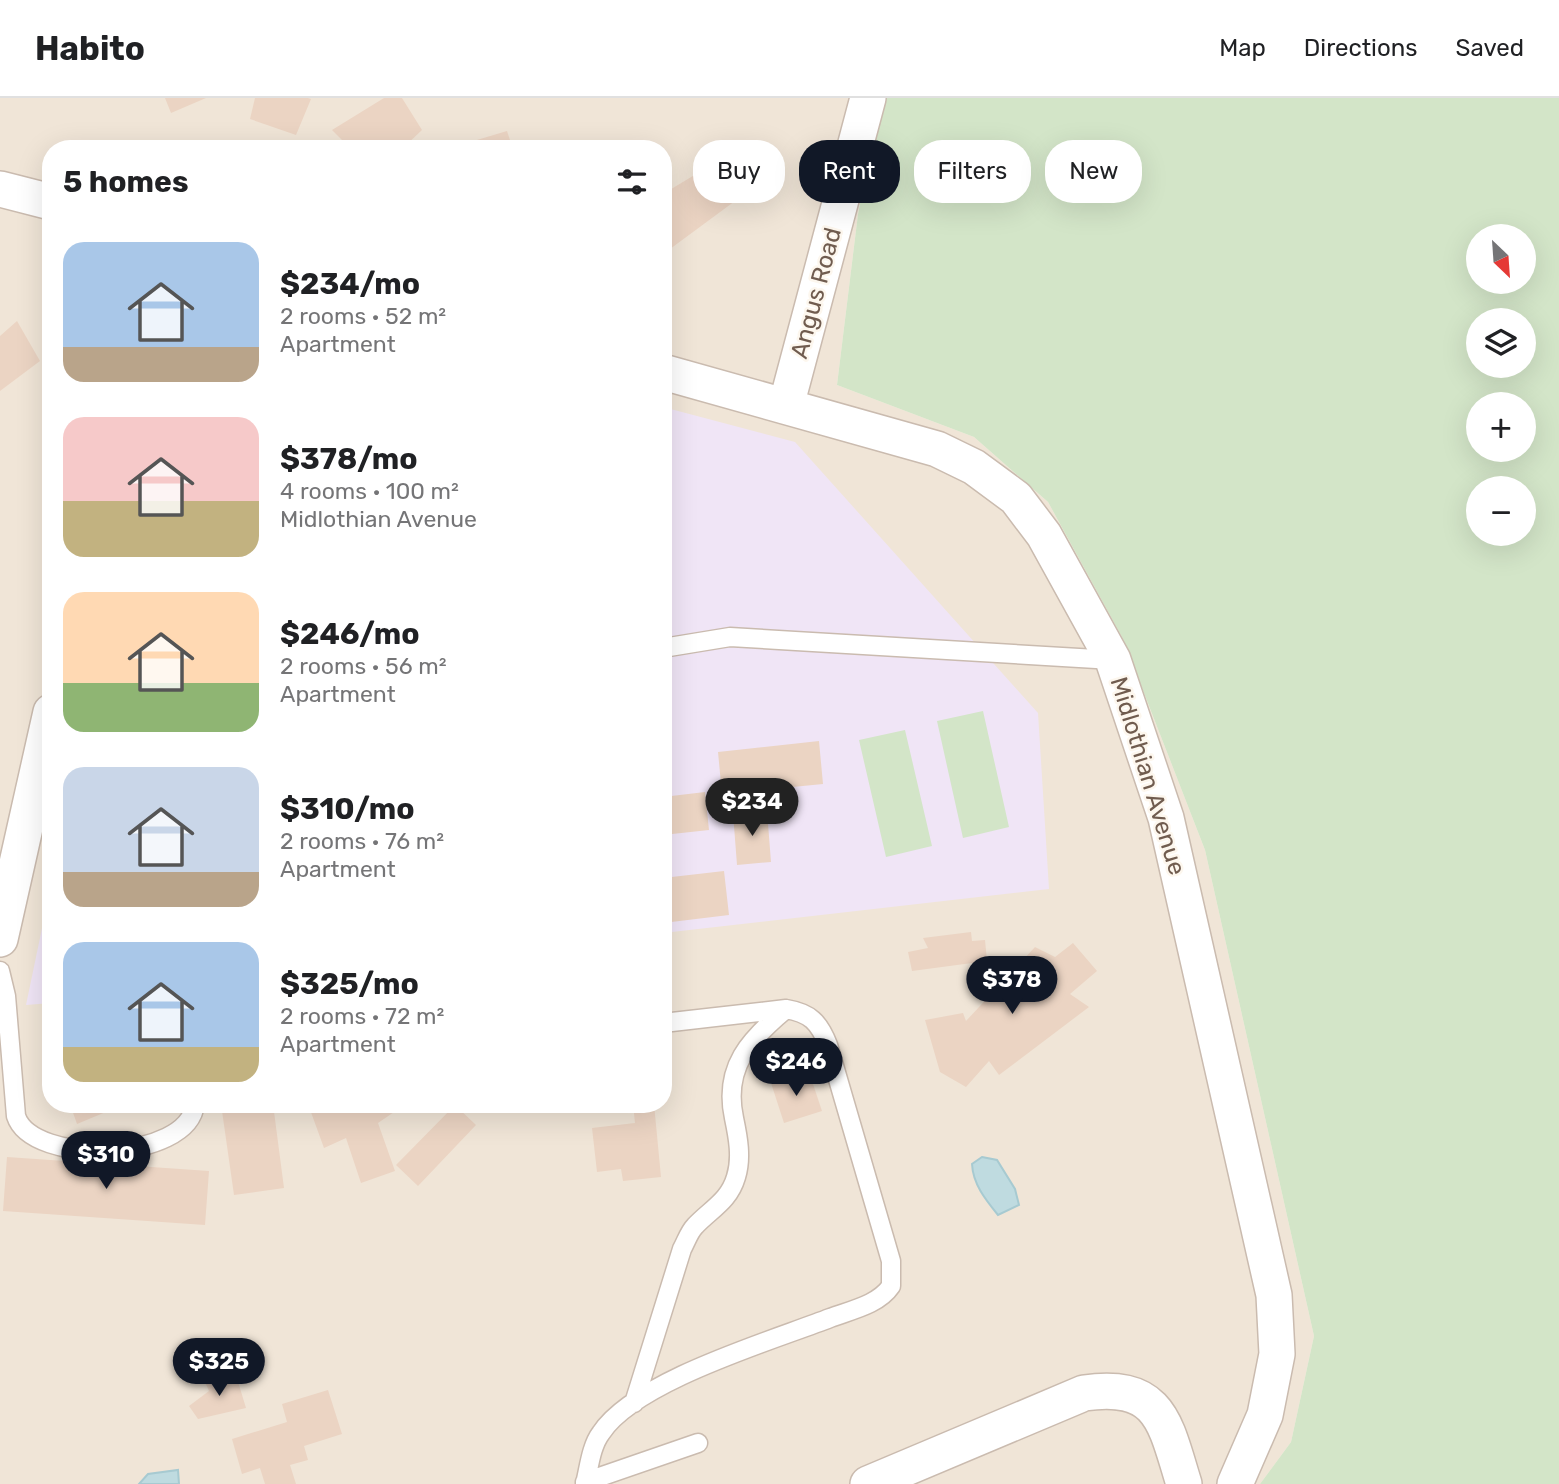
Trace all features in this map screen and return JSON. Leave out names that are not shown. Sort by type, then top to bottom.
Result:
[{"type":"street","name":"Angus Road","points":[[786,406],[867,98]]},
{"type":"street","points":[[0,189],[42,200]]},
{"type":"street","name":"Midlothian Avenue","points":[[672,374],[937,449],[974,467],[1016,498],[1044,535],[1113,660],[1166,818],[1274,1295],[1277,1353],[1265,1415],[1235,1484]]},
{"type":"street","points":[[0,939],[42,752]]},
{"type":"street","points":[[868,1484],[1084,1393],[1113,1389],[1136,1395],[1153,1407],[1165,1424],[1184,1484]]},
{"type":"lane","points":[[672,647],[730,637],[1113,660]]},
{"type":"lane","points":[[0,971],[6,996],[16,1116],[24,1132],[50,1144],[72,1149],[141,1148],[170,1136],[194,1113]]},
{"type":"lane","points":[[634,1403],[682,1250],[694,1227],[726,1199],[737,1176],[739,1145],[730,1102],[732,1075],[759,1031],[786,1009]]},
{"type":"lane","points":[[585,1483],[599,1434],[615,1416],[634,1403],[715,1362],[869,1303],[886,1293],[891,1286],[891,1261],[822,1029],[808,1014],[786,1009],[672,1022]]},
{"type":"lane","points":[[585,1483],[698,1443]]},
{"type":"shaded area","points":[[0,98],[881,98],[873,140],[799,140],[799,203],[860,203],[837,385],[974,437],[1048,502],[1123,639],[1205,850],[1314,1336],[1291,1442],[1260,1484],[0,1484]]},
{"type":"shaded area","points":[[672,409],[795,442],[1038,713],[1049,889],[672,932]]},
{"type":"shaded area","points":[[42,928],[42,1004],[26,1005]]},
{"type":"green space","points":[[881,98],[1559,98],[1559,1484],[1260,1484],[1291,1442],[1314,1336],[1205,850],[1123,639],[1048,502],[974,437],[837,385],[860,203],[900,203],[900,140],[873,140]]},
{"type":"green space","points":[[983,711],[1009,827],[963,838],[937,721]]},
{"type":"green space","points":[[905,730],[932,846],[886,857],[859,740]]},
{"type":"water","points":[[982,1157],[997,1160],[1015,1189],[1019,1205],[998,1215],[977,1185],[973,1171],[972,1164]]},
{"type":"water","points":[[178,1470],[179,1484],[139,1484],[148,1474]]},
{"type":"building","points":[[165,98],[206,98],[171,113]]},
{"type":"building","points":[[255,98],[311,99],[296,135],[250,119]]},
{"type":"building","points":[[384,98],[402,98],[422,130],[411,140],[342,140],[332,130]]},
{"type":"building","points":[[507,131],[510,140],[477,140]]},
{"type":"building","points":[[693,176],[693,203],[732,203],[672,248],[672,189]]},
{"type":"building","points":[[17,321],[40,361],[0,391],[0,336]]},
{"type":"building","points":[[819,741],[823,784],[722,794],[718,752]]},
{"type":"building","points":[[705,792],[709,830],[672,834],[672,796]]},
{"type":"building","points":[[767,811],[771,862],[737,865],[733,813]]},
{"type":"building","points":[[724,871],[729,915],[672,922],[672,877]]},
{"type":"building","points":[[971,932],[972,941],[985,940],[987,961],[912,971],[908,952],[928,948],[923,938]]},
{"type":"building","points":[[1073,943],[1097,971],[1070,994],[1089,1007],[999,1075],[989,1061],[966,1087],[940,1072],[925,1020],[963,1013],[966,1021],[1035,947],[1055,957]]},
{"type":"building","points":[[799,1073],[802,1084],[812,1081],[822,1111],[784,1123],[771,1083]]},
{"type":"building","points":[[73,1113],[103,1113],[77,1124]]},
{"type":"building","points":[[222,1113],[274,1113],[284,1188],[234,1195]]},
{"type":"building","points":[[311,1113],[393,1113],[378,1123],[395,1171],[361,1183],[346,1138],[324,1148]]},
{"type":"building","points":[[447,1113],[463,1113],[476,1125],[418,1186],[396,1165]]},
{"type":"building","points":[[634,1113],[655,1113],[661,1177],[623,1181],[621,1169],[597,1172],[592,1128],[635,1123]]},
{"type":"building","points":[[7,1157],[209,1171],[205,1225],[3,1211]]},
{"type":"building","points":[[236,1375],[246,1408],[198,1419],[189,1406],[209,1391],[204,1380]]},
{"type":"building","points":[[328,1390],[342,1434],[304,1446],[308,1460],[290,1465],[296,1484],[265,1484],[260,1468],[242,1474],[232,1439],[287,1422],[282,1404]]}]
